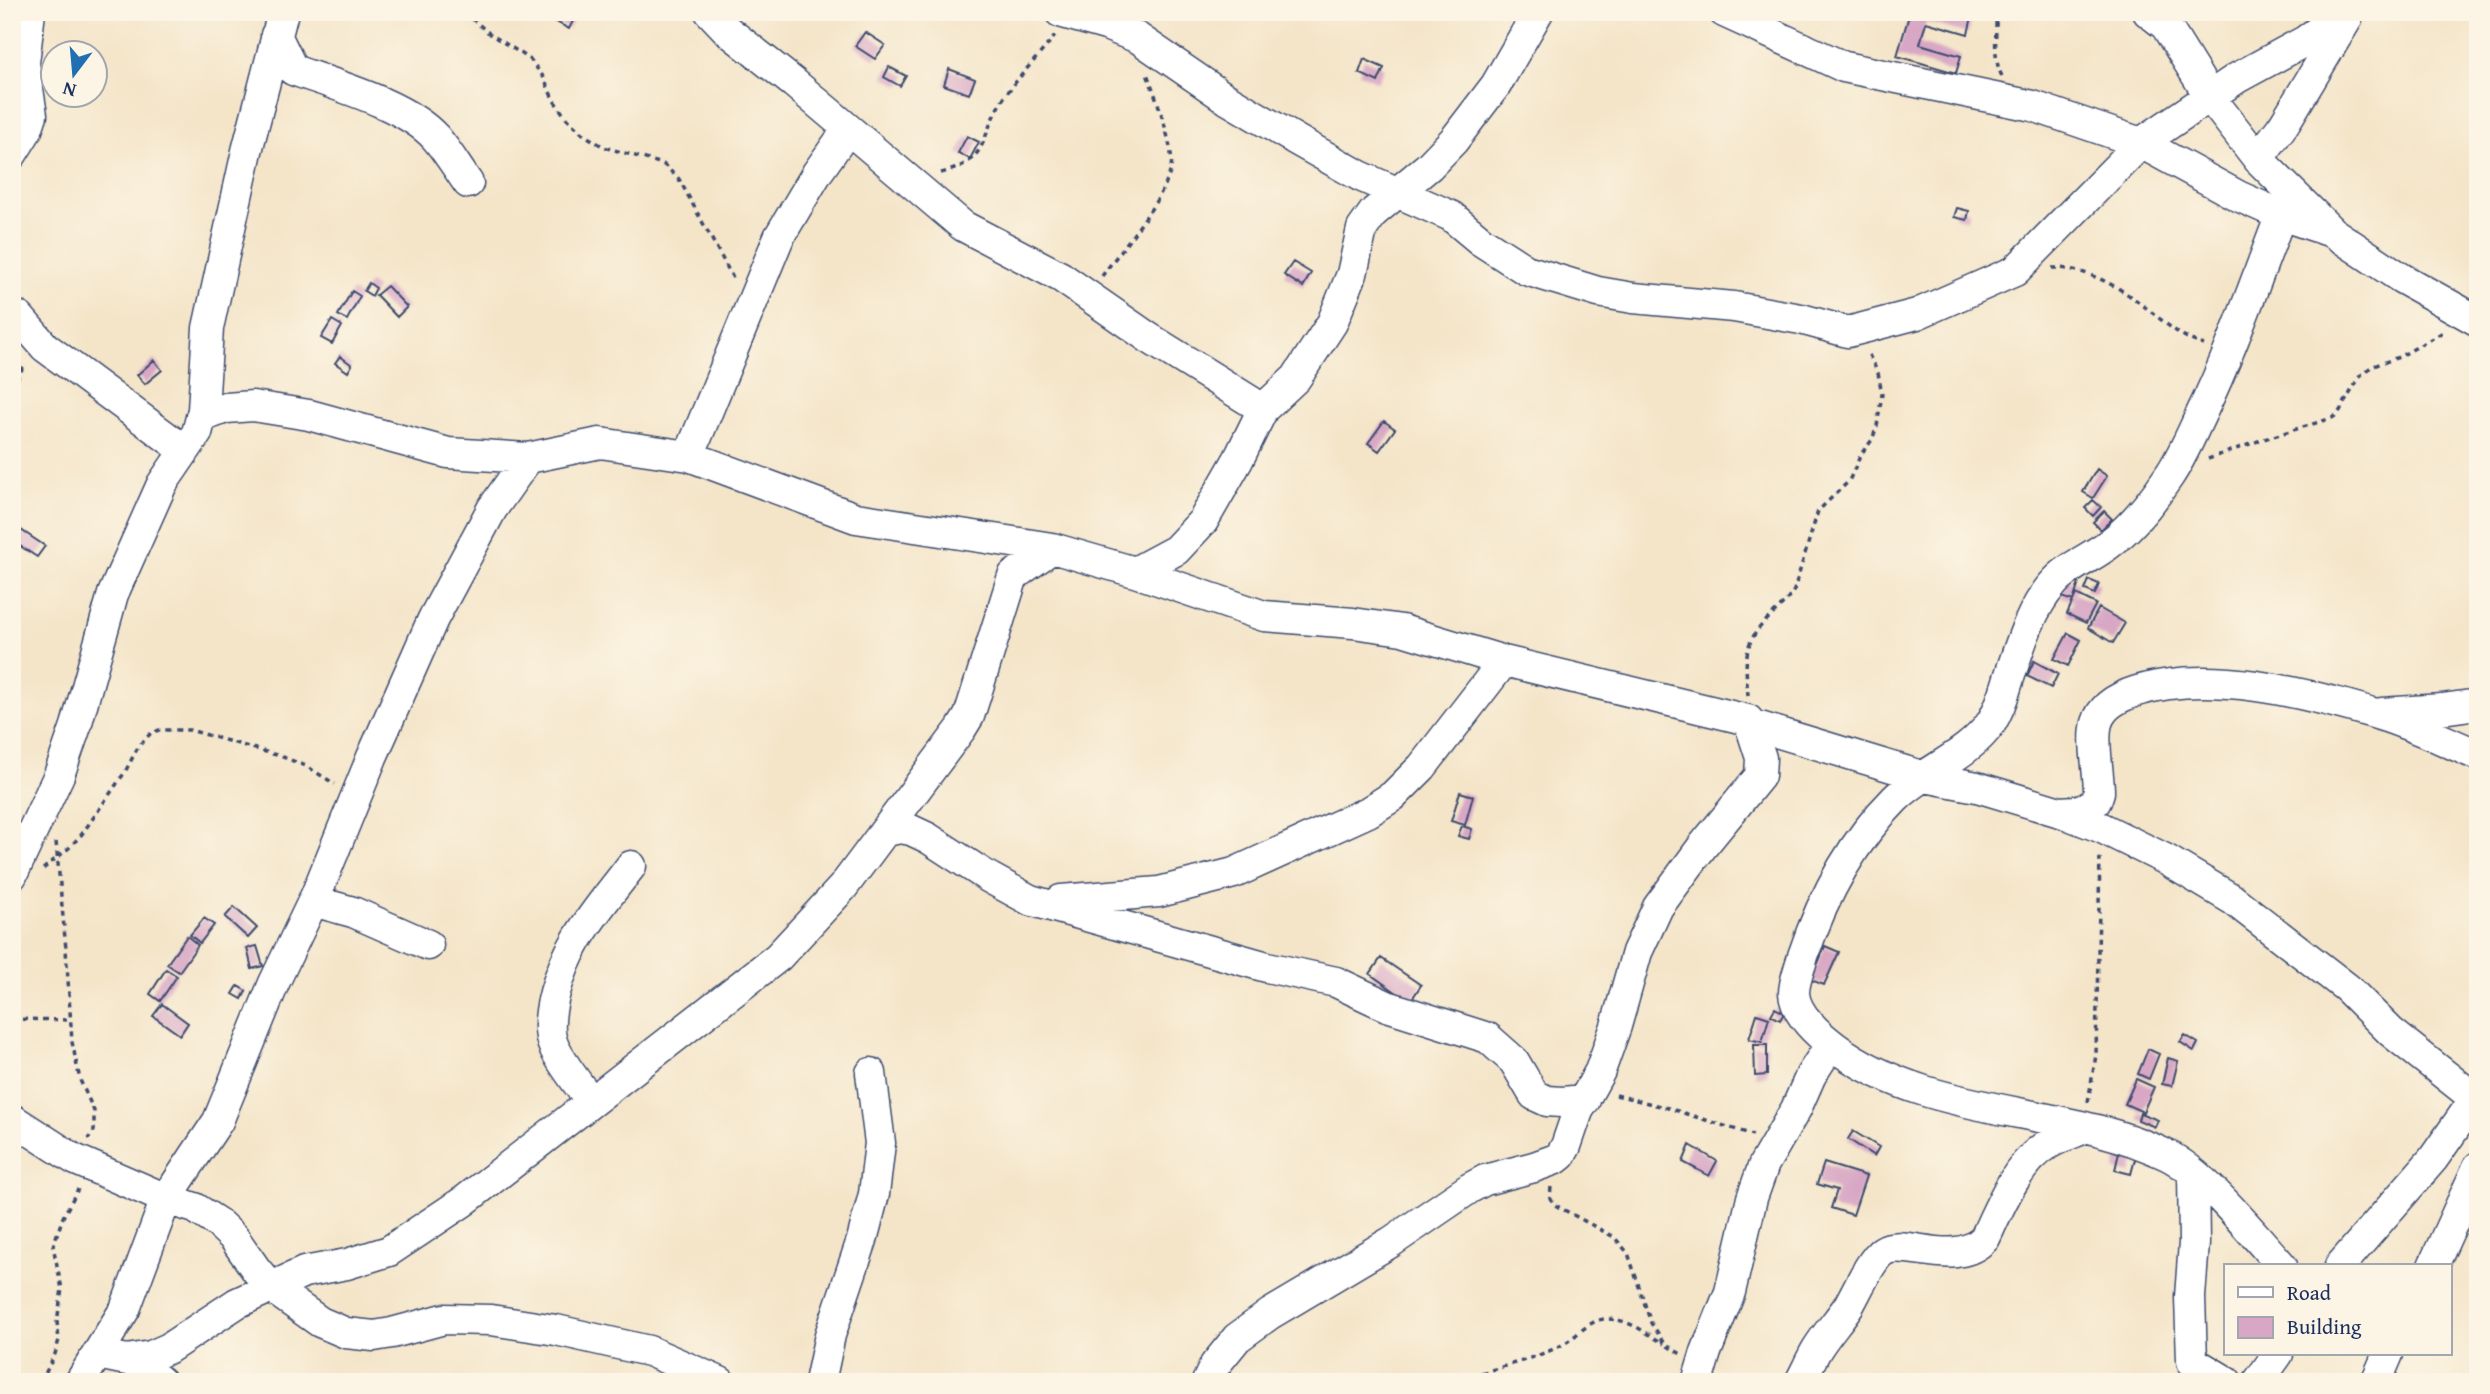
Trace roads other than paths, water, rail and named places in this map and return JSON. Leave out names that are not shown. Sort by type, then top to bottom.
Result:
[{"type":"street","points":[[12,154],[27,130],[32,115],[24,63],[30,12]]},
{"type":"street","points":[[710,12],[728,31],[963,226],[1061,277],[1149,338],[1264,409]]},
{"type":"street","points":[[1135,572],[1176,551],[1203,521],[1264,409],[1296,378],[1332,323],[1352,274],[1362,229],[1396,191],[1429,166],[1454,140],[1496,85],[1538,12]]},
{"type":"street","points":[[1724,12],[1844,67],[2033,106],[2141,142],[2238,196],[2281,215],[2332,232]]},
{"type":"street","points":[[2148,12],[2166,26],[2210,97],[2258,159],[2332,232],[2401,278],[2473,319]]},
{"type":"street","points":[[1066,14],[1138,38],[1227,99],[1360,176],[1451,216],[1481,241],[1532,272],[1598,292],[1633,298],[1734,307],[1801,319],[1848,332],[1917,314],[2015,271],[2141,142],[2264,61],[2305,41],[2344,12]]},
{"type":"street","points":[[2258,159],[2284,124],[2351,12]]},
{"type":"street","points":[[279,23],[293,70],[383,103],[403,114],[435,137],[468,183]]},
{"type":"street","points":[[22,875],[76,726],[113,594],[157,495],[197,433],[201,417],[208,328],[247,151],[279,23]]},
{"type":"street","points":[[689,456],[779,237],[791,214],[848,129]]},
{"type":"street","points":[[1360,176],[1370,200],[1370,218]]},
{"type":"street","points":[[2281,215],[2213,389],[2170,474],[2126,531],[2053,582],[2032,614],[2001,703],[1990,723],[1956,755],[1897,797],[1867,831],[1824,902],[1797,975],[1794,993],[1798,1011],[1830,1044],[1860,1065],[1907,1087],[2129,1139],[2171,1157],[2193,1173],[2281,1264]]},
{"type":"street","points":[[12,313],[20,318],[45,347],[184,450]]},
{"type":"street","points":[[201,417],[226,408],[253,406],[309,415],[448,453],[528,458],[600,443],[689,456],[856,518],[1052,548],[1135,572],[1264,616],[1402,630],[1504,661],[1749,722],[1925,777],[1977,787],[2060,812],[2102,828],[2165,859],[2232,900],[2347,988],[2391,1032],[2476,1100],[2433,1159],[2342,1264]]},
{"type":"street","points":[[80,1382],[125,1309],[166,1199],[218,1121],[274,984],[313,901],[433,619],[492,509],[528,458]]},
{"type":"street","points":[[98,1354],[118,1359],[134,1359],[169,1348],[237,1303],[304,1272],[347,1264],[389,1251],[464,1201],[778,957],[843,887],[969,716],[1013,576],[1052,548]]},
{"type":"street","points":[[1030,900],[1100,898],[1159,891],[1234,873],[1339,827],[1393,796],[1423,767],[1504,661]]},
{"type":"street","points":[[2060,812],[2076,811],[2096,801],[2099,792],[2097,723],[2105,709],[2121,696],[2152,687],[2193,683],[2243,683],[2375,713],[2478,755]]},
{"type":"street","points":[[2375,713],[2478,704]]},
{"type":"street","points":[[1207,1382],[1214,1365],[1237,1338],[1270,1314],[1391,1242],[1470,1188],[1485,1180],[1556,1159],[1564,1151],[1578,1111],[1588,1095],[1616,1026],[1637,952],[1658,907],[1702,847],[1760,776],[1761,758],[1749,722]]},
{"type":"street","points":[[886,831],[905,829],[928,838],[988,877],[1030,900],[1267,967],[1336,982],[1387,1006],[1488,1038],[1514,1061],[1534,1095],[1547,1101],[1562,1102],[1588,1095]]},
{"type":"street","points":[[590,1101],[554,1047],[550,1029],[552,1008],[564,965],[577,939],[631,866]]},
{"type":"street","points":[[313,901],[353,912],[428,945]]},
{"type":"street","points":[[1700,1372],[1727,1304],[1752,1198],[1775,1143],[1830,1044]]},
{"type":"street","points":[[820,1382],[830,1335],[862,1240],[874,1194],[880,1143],[871,1073]]},
{"type":"street","points":[[12,1119],[74,1159],[166,1199],[195,1208],[218,1223],[234,1238],[272,1288],[320,1322],[355,1335],[392,1333],[444,1319],[491,1320],[649,1351],[720,1382]]},
{"type":"street","points":[[1800,1382],[1818,1347],[1847,1308],[1881,1252],[1892,1248],[1936,1253],[1971,1250],[1985,1238],[2013,1183],[2030,1160],[2048,1144],[2087,1128]]},
{"type":"street","points":[[2434,1264],[2478,1167]]},
{"type":"street","points":[[2193,1173],[2194,1243],[2190,1297],[2192,1361],[2227,1382]]},
{"type":"street","points":[[2258,1382],[2277,1356]]},
{"type":"street","points":[[2376,1382],[2387,1356]]},
{"type":"street","points":[[134,1359],[161,1382]]}]
